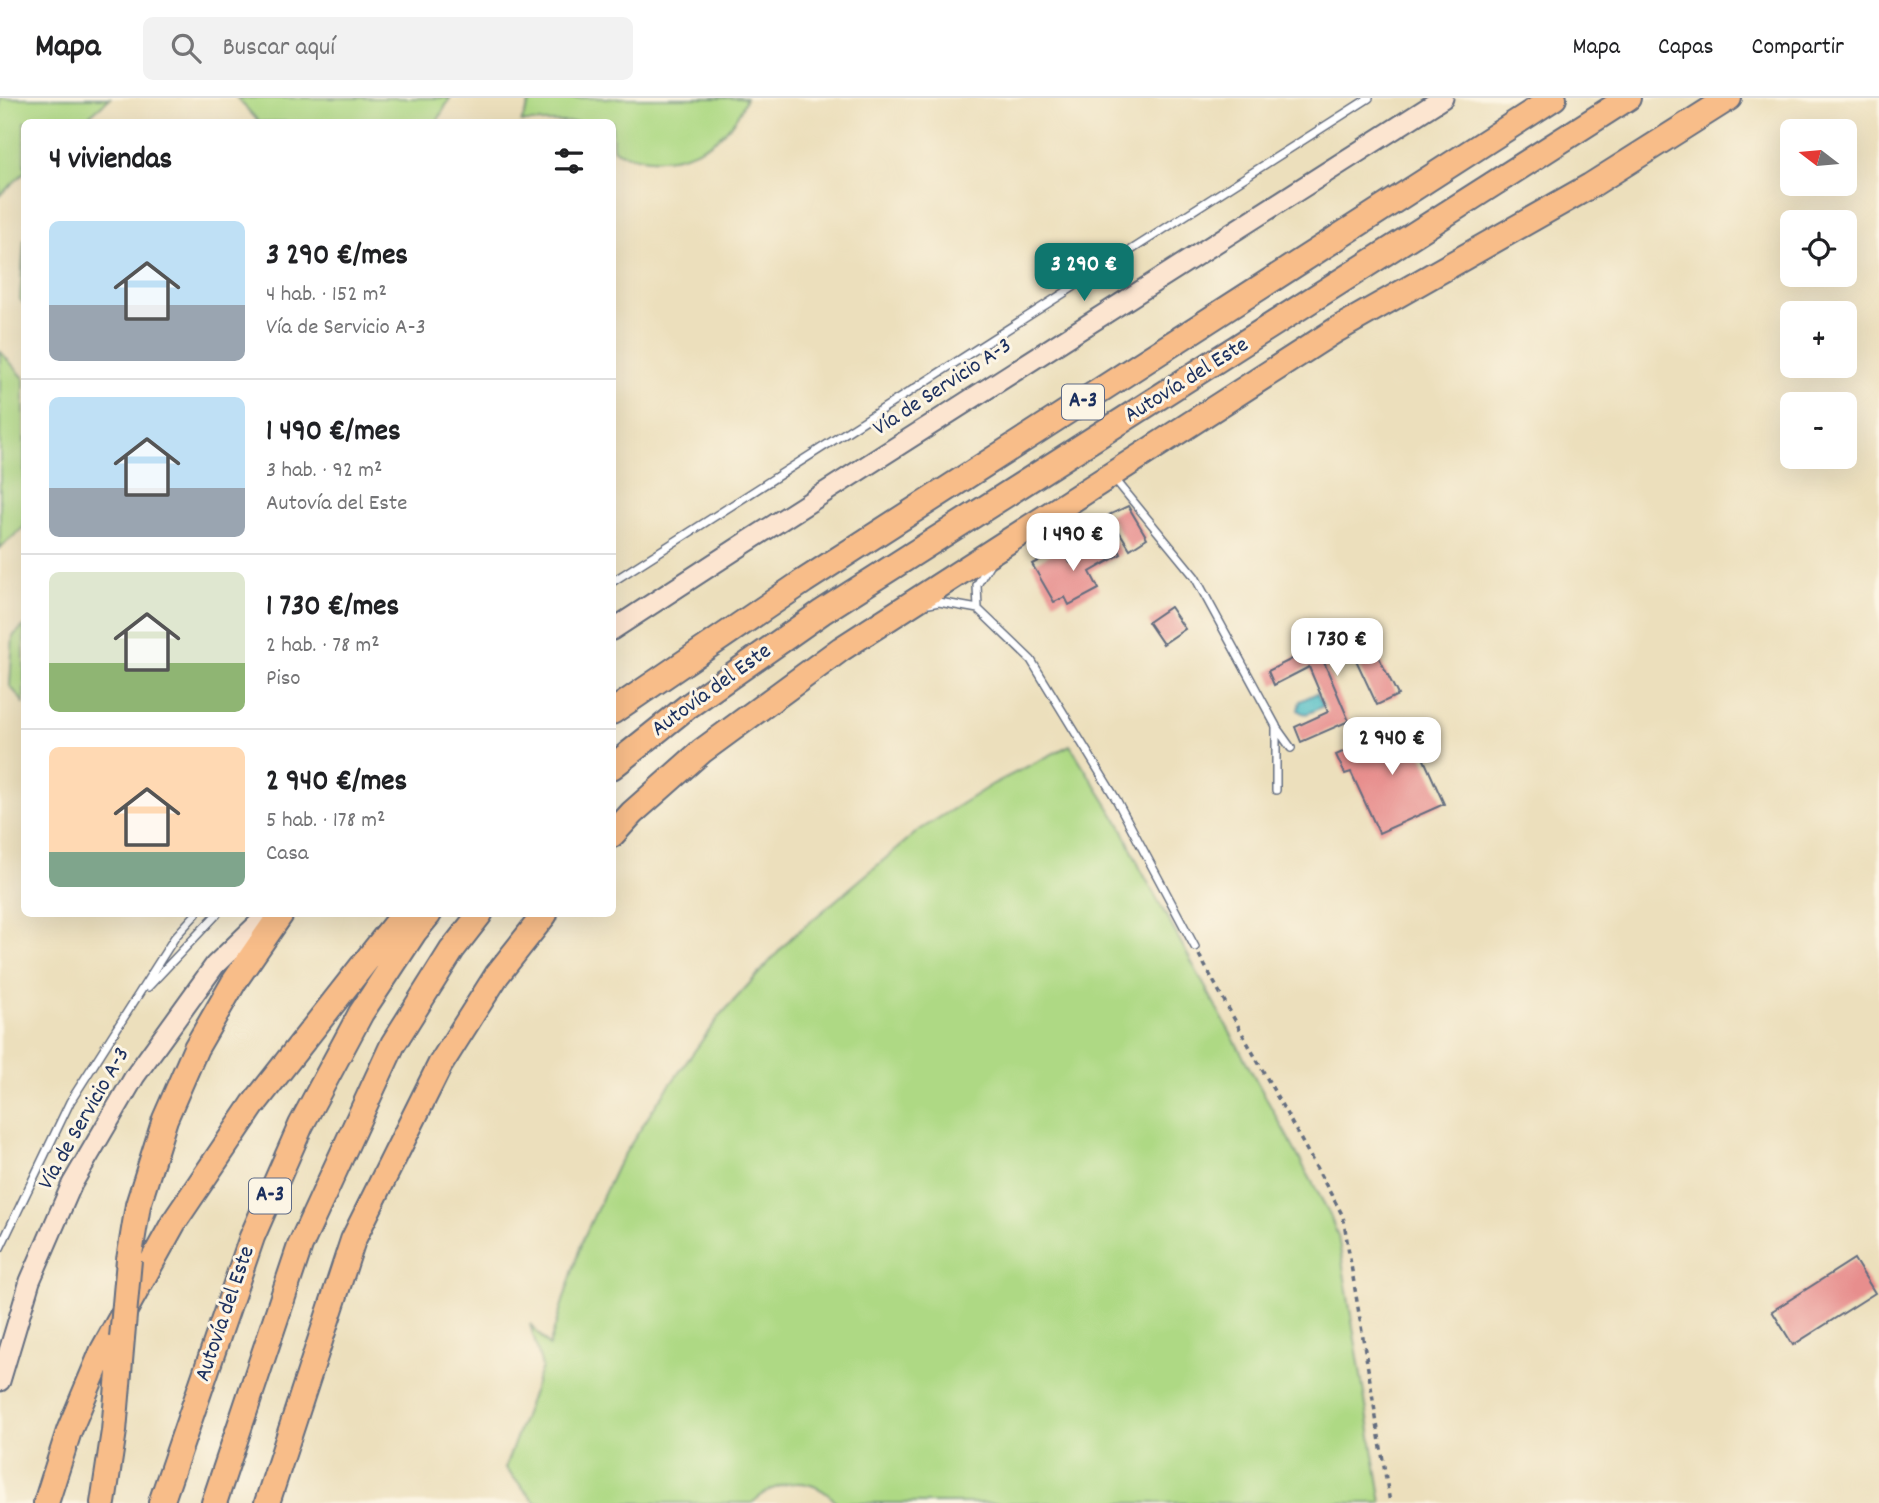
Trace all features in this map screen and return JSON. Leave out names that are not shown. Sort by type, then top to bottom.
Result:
[{"type":"highway","name":"Autovía del Este","points":[[616,709],[804,581],[1554,98]]},
{"type":"highway","name":"Autovía del Este","points":[[616,764],[687,706],[822,612],[1628,98]]},
{"type":"highway","points":[[616,831],[702,751],[841,649],[1336,330],[1590,186],[1729,98]]},
{"type":"highway","points":[[103,1503],[114,1431],[130,1260],[138,1205],[164,1119],[196,1048],[234,982],[279,917]]},
{"type":"highway","points":[[46,1503],[69,1431],[103,1350],[173,1222],[253,1105],[401,917]]},
{"type":"highway","name":"Autovía del Este","points":[[161,1503],[252,1237],[301,1125],[361,1013],[427,917]]},
{"type":"highway","name":"Autovía del Este","points":[[214,1503],[300,1246],[393,1044],[453,950],[478,917]]},
{"type":"highway","points":[[267,1503],[353,1240],[440,1065],[497,975],[543,917]]},
{"type":"main road","name":"Vía de Servicio A-3","points":[[616,627],[1443,98]]},
{"type":"main road","name":"Vía de Servicio A-3","points":[[0,1381],[30,1281],[72,1184],[135,1076],[207,976],[265,917]]},
{"type":"lane","points":[[616,579],[1369,98]]},
{"type":"lane","points":[[1111,475],[1195,577],[1276,726],[1291,748]]},
{"type":"lane","points":[[978,609],[976,585],[1001,546]]},
{"type":"lane","points":[[903,609],[939,601],[978,609],[1031,660],[1116,799],[1195,947]]},
{"type":"lane","points":[[1276,726],[1276,789]]},
{"type":"lane","points":[[0,1248],[70,1102],[175,937],[193,917]]},
{"type":"lane","points":[[135,999],[214,917]]},
{"type":"path","points":[[1195,947],[1343,1216],[1390,1503]]},
{"type":"green space","points":[[0,98],[110,98],[86,119],[21,119],[21,176],[0,195]]},
{"type":"green space","points":[[237,98],[450,98],[439,119],[256,119]]},
{"type":"green space","points":[[532,98],[746,98],[737,117],[724,132],[691,153],[672,158],[652,159],[616,150],[616,119],[522,119]]},
{"type":"green space","points":[[0,351],[21,375],[21,530],[0,548]]},
{"type":"green space","points":[[21,629],[21,699],[10,686],[13,636]]},
{"type":"green space","points":[[1070,745],[1122,828],[1140,868],[1328,1211],[1338,1236],[1382,1503],[837,1503],[817,1487],[795,1483],[773,1489],[752,1503],[536,1503],[505,1468],[542,1367],[530,1324],[549,1346],[582,1241],[617,1166],[657,1103],[719,1017],[791,938],[918,831],[993,784]]},
{"type":"water","points":[[1317,693],[1323,706],[1307,713],[1298,710],[1300,701]]},
{"type":"building","points":[[1128,506],[1147,538],[1130,549],[1109,515]]},
{"type":"building","points":[[1115,541],[1121,554],[1090,572],[1099,589],[1069,605],[1065,597],[1054,602],[1032,564],[1062,548],[1070,563]]},
{"type":"building","points":[[1170,607],[1185,629],[1163,644],[1148,622]]},
{"type":"building","points":[[1362,624],[1398,695],[1377,705],[1350,647],[1323,660],[1349,721],[1301,742],[1295,727],[1328,712],[1309,667],[1274,685],[1268,671]]},
{"type":"building","points":[[1407,722],[1444,804],[1379,833],[1351,772],[1345,774],[1336,755]]},
{"type":"building","points":[[1854,1259],[1875,1293],[1793,1345],[1772,1311]]}]
